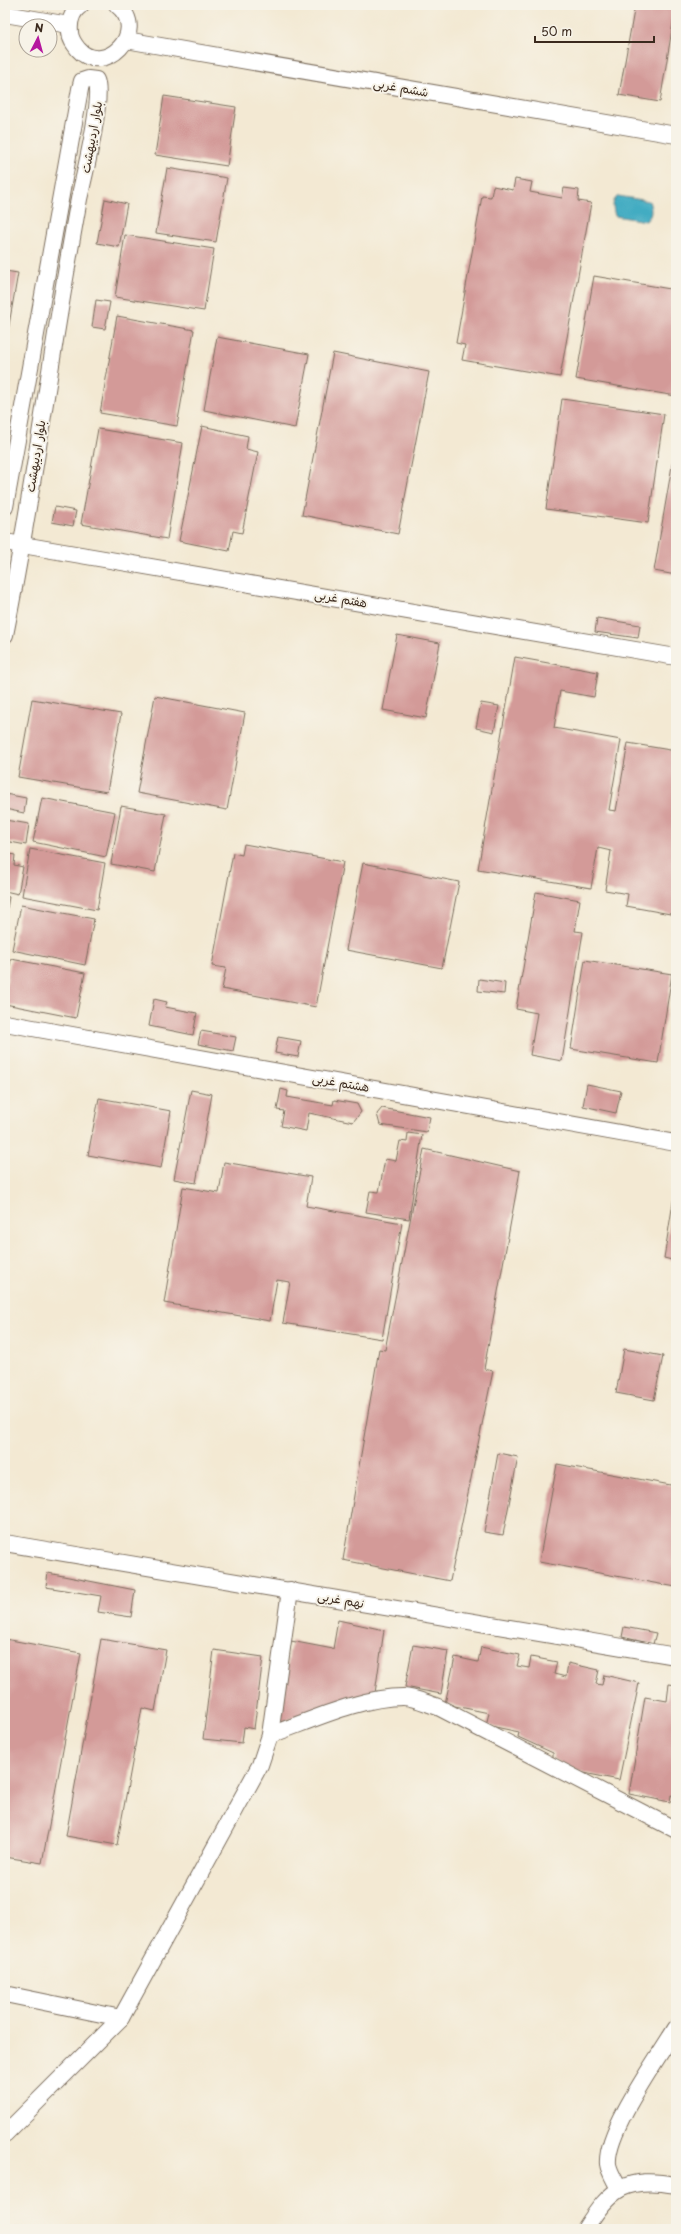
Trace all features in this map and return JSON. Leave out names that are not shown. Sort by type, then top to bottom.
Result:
[{"type":"street","points":[[81,5],[72,15],[69,25],[73,43],[82,62],[82,81]]},
{"type":"street","points":[[99,86],[105,70],[122,45],[128,24],[121,9]]},
{"type":"street","points":[[5,14],[69,25]]},
{"type":"street","points":[[73,43],[80,51],[89,56],[104,57],[122,45]]},
{"type":"street","name":"ششم غربی","points":[[122,45],[676,135]]},
{"type":"street","name":"بلوار اردیبهشت","points":[[5,507],[82,81],[88,79],[96,80],[99,86],[95,118],[63,283],[5,635]]},
{"type":"street","name":"هفتم غربی","points":[[5,542],[676,656]]},
{"type":"street","name":"هشتم غربی","points":[[5,1023],[676,1143]]},
{"type":"street","name":"نهم غربی","points":[[5,1543],[676,1656]]},
{"type":"street","points":[[5,2134],[121,2018],[260,1765],[270,1735],[290,1590]]},
{"type":"street","points":[[270,1735],[340,1710],[374,1701],[404,1696],[438,1707],[676,1830]]},
{"type":"street","points":[[5,1994],[121,2018]]},
{"type":"street","points":[[619,2189],[608,2165],[609,2145],[625,2113],[676,2028]]},
{"type":"street","points":[[584,2229],[608,2197],[619,2189],[631,2184],[645,2182],[676,2185]]},
{"type":"water","points":[[618,196],[649,201],[651,212],[646,221],[615,216],[613,203]]},
{"type":"building","points":[[635,5],[676,5],[660,102],[619,95]]},
{"type":"building","points":[[164,96],[236,107],[227,166],[155,155]]},
{"type":"building","points":[[167,168],[227,178],[216,242],[156,233]]},
{"type":"building","points":[[515,179],[532,182],[530,192],[562,198],[564,188],[579,190],[578,201],[591,203],[560,377],[462,360],[465,345],[456,343],[482,196],[491,197],[493,186],[513,190]]},
{"type":"building","points":[[105,199],[127,204],[119,247],[97,243]]},
{"type":"building","points":[[125,235],[214,249],[204,311],[115,297]]},
{"type":"building","points":[[5,271],[18,273],[6,342],[5,342]]},
{"type":"building","points":[[594,276],[676,290],[676,396],[576,379]]},
{"type":"building","points":[[96,300],[110,302],[105,329],[92,327]]},
{"type":"building","points":[[117,316],[194,330],[177,426],[100,413]]},
{"type":"building","points":[[217,337],[309,354],[295,428],[204,410]]},
{"type":"building","points":[[333,353],[429,372],[398,534],[302,515]]},
{"type":"building","points":[[562,399],[664,414],[648,523],[546,509]]},
{"type":"building","points":[[202,426],[248,436],[246,449],[258,452],[242,533],[233,531],[229,551],[179,541]]},
{"type":"building","points":[[98,429],[183,443],[167,539],[81,524]]},
{"type":"building","points":[[676,448],[676,575],[654,571]]},
{"type":"building","points":[[55,507],[76,511],[73,526],[52,522]]},
{"type":"building","points":[[597,618],[640,625],[638,638],[595,632]]},
{"type":"building","points":[[397,635],[440,643],[426,718],[383,710]]},
{"type":"building","points":[[515,657],[598,672],[594,697],[560,691],[554,728],[621,740],[609,810],[616,811],[628,743],[676,751],[676,915],[626,906],[628,894],[605,890],[611,851],[598,848],[591,888],[478,869]]},
{"type":"building","points":[[155,696],[245,713],[227,810],[137,793]]},
{"type":"building","points":[[32,699],[121,714],[107,792],[18,777]]},
{"type":"building","points":[[481,703],[499,706],[494,732],[476,728]]},
{"type":"building","points":[[5,794],[26,798],[24,813],[5,809]]},
{"type":"building","points":[[42,798],[115,812],[106,857],[33,842]]},
{"type":"building","points":[[121,806],[166,814],[155,872],[111,864]]},
{"type":"building","points":[[5,820],[29,824],[26,845],[5,841]]},
{"type":"building","points":[[244,844],[343,862],[316,1007],[222,989],[226,968],[212,966],[233,853],[242,855]]},
{"type":"building","points":[[30,849],[105,863],[97,910],[22,896]]},
{"type":"building","points":[[5,853],[15,855],[14,865],[23,867],[18,894],[5,891]]},
{"type":"building","points":[[363,863],[459,882],[442,968],[346,950]]},
{"type":"building","points":[[536,892],[580,900],[575,931],[583,932],[562,1061],[530,1055],[537,1013],[516,1009]]},
{"type":"building","points":[[5,896],[9,897],[6,914],[5,914]]},
{"type":"building","points":[[21,905],[94,919],[85,965],[12,950]]},
{"type":"building","points":[[11,959],[85,973],[76,1018],[5,1004],[5,991]]},
{"type":"building","points":[[585,960],[672,974],[658,1063],[571,1049]]},
{"type":"building","points":[[479,979],[505,983],[504,994],[478,991]]},
{"type":"building","points":[[154,999],[167,1002],[165,1007],[197,1013],[193,1035],[149,1026]]},
{"type":"building","points":[[201,1031],[236,1037],[233,1051],[198,1044]]},
{"type":"building","points":[[278,1037],[301,1041],[298,1057],[275,1053]]},
{"type":"building","points":[[587,1084],[621,1091],[616,1113],[583,1106]]},
{"type":"building","points":[[281,1089],[288,1091],[287,1097],[333,1105],[334,1100],[357,1104],[361,1112],[353,1122],[309,1113],[306,1131],[281,1126],[284,1111],[277,1110]]},
{"type":"building","points":[[191,1090],[212,1094],[196,1183],[174,1179]]},
{"type":"building","points":[[99,1098],[171,1111],[161,1168],[88,1155]]},
{"type":"building","points":[[382,1108],[430,1117],[427,1132],[380,1125],[377,1114]]},
{"type":"building","points":[[408,1133],[422,1135],[409,1219],[366,1212],[370,1191],[379,1192],[385,1159],[396,1161],[400,1141],[407,1142]]},
{"type":"building","points":[[424,1149],[520,1171],[484,1369],[493,1371],[450,1581],[343,1560],[379,1349],[385,1350]]},
{"type":"building","points":[[224,1162],[311,1177],[306,1206],[402,1223],[382,1339],[283,1323],[290,1282],[277,1280],[270,1321],[164,1303],[183,1187],[219,1193]]},
{"type":"building","points":[[676,1190],[676,1261],[664,1258]]},
{"type":"building","points":[[624,1349],[663,1356],[654,1400],[616,1393]]},
{"type":"building","points":[[498,1453],[518,1457],[503,1535],[484,1532]]},
{"type":"building","points":[[557,1464],[676,1486],[676,1587],[539,1562]]},
{"type":"building","points":[[48,1573],[135,1590],[131,1617],[98,1612],[101,1596],[46,1587]]},
{"type":"building","points":[[338,1620],[384,1630],[375,1693],[280,1722],[291,1641],[333,1649]]},
{"type":"building","points":[[624,1627],[656,1633],[653,1644],[622,1637]]},
{"type":"building","points":[[5,1639],[81,1653],[42,1863],[5,1857]]},
{"type":"building","points":[[101,1639],[166,1650],[155,1711],[142,1708],[117,1845],[66,1836]]},
{"type":"building","points":[[413,1645],[448,1651],[441,1694],[405,1687]]},
{"type":"building","points":[[481,1647],[520,1655],[517,1666],[529,1668],[531,1657],[557,1662],[554,1674],[566,1677],[568,1663],[599,1670],[596,1684],[602,1685],[604,1675],[639,1683],[619,1780],[579,1772],[553,1759],[553,1753],[518,1737],[519,1732],[486,1725],[489,1713],[445,1704],[455,1657],[478,1662]]},
{"type":"building","points":[[214,1650],[263,1657],[254,1729],[244,1727],[242,1743],[203,1739]]},
{"type":"building","points":[[669,1684],[676,1685],[676,1805],[674,1805],[675,1796],[671,1795],[670,1802],[629,1794],[645,1697],[667,1701]]}]
